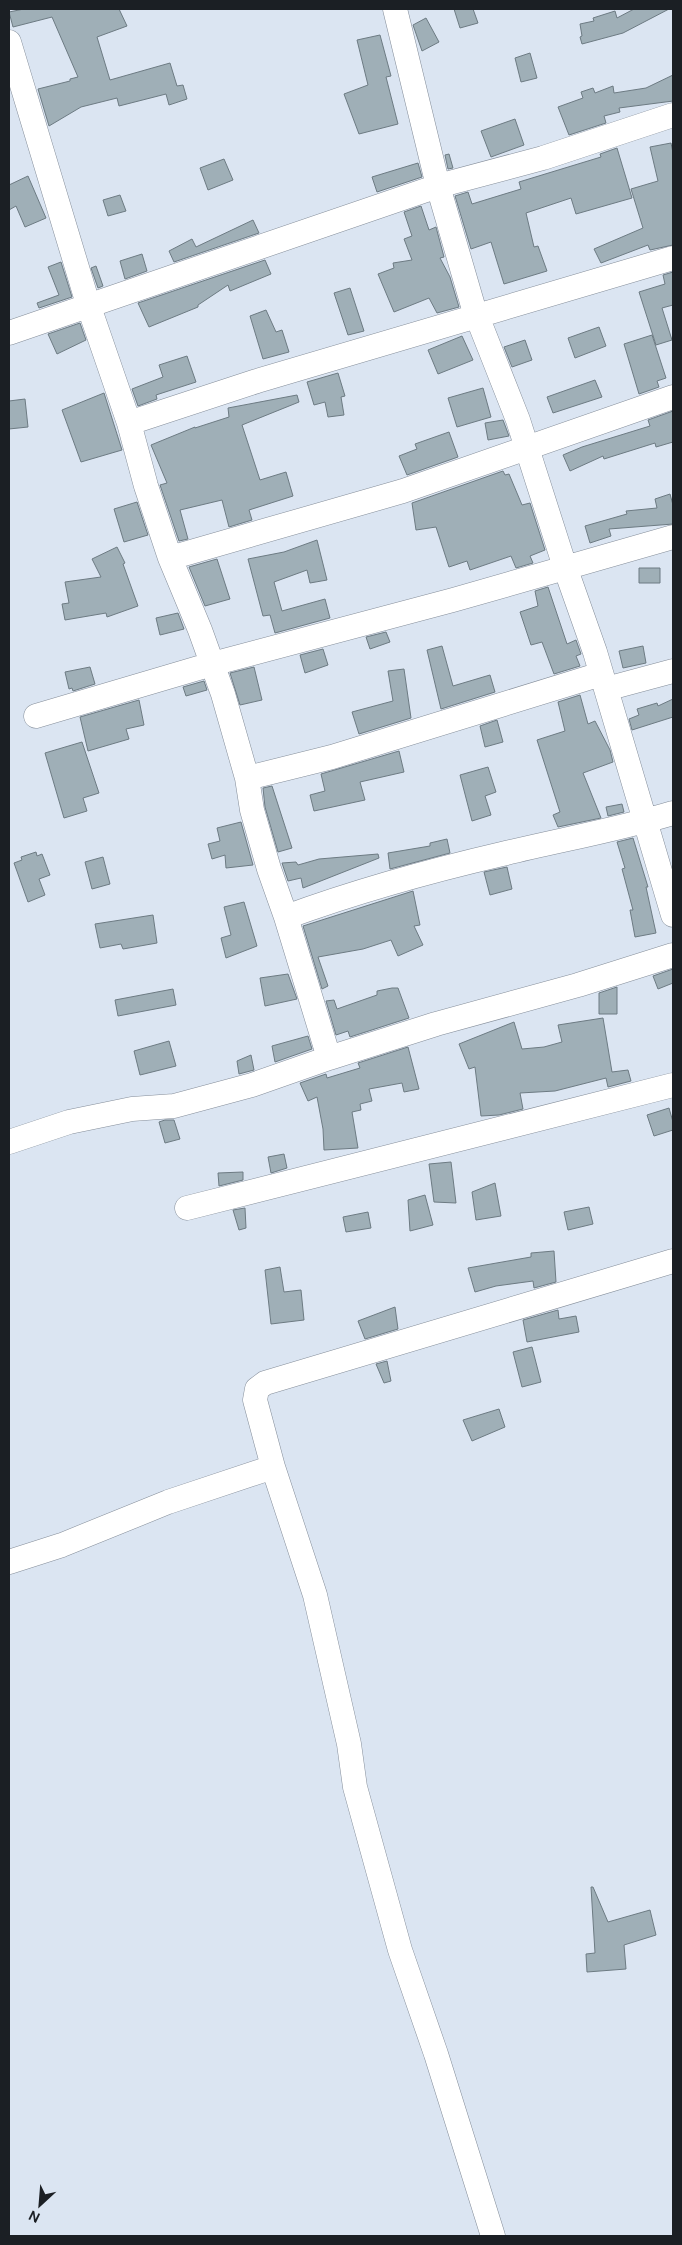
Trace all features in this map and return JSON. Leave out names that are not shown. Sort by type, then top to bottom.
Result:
[{"type":"street","points":[[395,9],[438,186],[477,318],[518,420],[604,681],[673,915]]},
{"type":"street","points":[[9,42],[88,304],[129,423],[146,486],[170,558],[212,664],[247,778],[252,810],[264,852],[329,1058]]},
{"type":"street","points":[[9,333],[88,304],[438,186],[543,158],[673,116]]},
{"type":"street","points":[[129,423],[257,381],[477,318],[673,258]]},
{"type":"street","points":[[170,558],[403,491],[526,446],[673,397]]},
{"type":"street","points":[[36,716],[212,664],[453,600],[673,538]]},
{"type":"street","points":[[247,778],[332,757],[604,681],[673,672]]},
{"type":"street","points":[[286,917],[354,892],[500,854],[645,822],[673,813]]},
{"type":"street","points":[[9,1142],[70,1122],[132,1109],[174,1106],[252,1085],[436,1024],[578,985],[673,955]]},
{"type":"street","points":[[187,1208],[673,1085]]},
{"type":"street","points":[[493,2236],[436,2054],[400,1950],[355,1787],[349,1744],[315,1595],[273,1467],[254,1400],[258,1389],[265,1382],[673,1261]]},
{"type":"street","points":[[9,1562],[62,1545],[168,1502],[273,1467]]},
{"type":"building","points":[[24,9],[119,9],[127,26],[97,37],[110,80],[170,63],[177,86],[183,85],[187,99],[169,105],[166,94],[119,106],[117,98],[81,107],[49,126],[38,89],[70,81],[70,79],[78,77],[52,17],[13,27],[9,12]]},
{"type":"building","points":[[454,9],[473,9],[478,23],[460,28]]},
{"type":"building","points":[[634,9],[669,9],[623,33],[582,44],[580,24],[594,21],[593,18],[615,11],[617,18]]},
{"type":"building","points":[[426,18],[439,42],[422,51],[413,25]]},
{"type":"building","points":[[380,35],[391,76],[386,77],[398,124],[359,134],[344,94],[368,85],[357,40]]},
{"type":"building","points":[[530,53],[537,78],[521,82],[515,58]]},
{"type":"building","points":[[673,75],[673,101],[619,108],[620,112],[604,116],[606,123],[569,135],[558,107],[583,98],[581,92],[593,88],[595,93],[613,86],[614,93],[646,88]]},
{"type":"building","points":[[515,119],[524,145],[491,157],[481,131]]},
{"type":"building","points":[[671,143],[673,153],[673,245],[650,250],[648,245],[601,263],[594,249],[643,228],[631,189],[658,181],[650,147]]},
{"type":"building","points":[[617,148],[632,198],[576,214],[571,198],[526,213],[534,247],[538,246],[547,271],[504,284],[491,242],[471,249],[455,196],[468,192],[472,204],[521,189],[519,182],[601,157],[600,154]]},
{"type":"building","points":[[449,154],[453,168],[448,169],[445,155]]},
{"type":"building","points":[[224,159],[233,180],[208,190],[200,168]]},
{"type":"building","points":[[418,163],[422,177],[377,192],[372,177]]},
{"type":"building","points":[[28,176],[46,218],[25,227],[16,206],[9,210],[9,185]]},
{"type":"building","points":[[120,195],[126,211],[108,216],[103,200]]},
{"type":"building","points":[[421,206],[429,230],[436,227],[444,257],[440,258],[450,277],[459,307],[437,313],[429,298],[394,312],[378,274],[394,268],[393,263],[412,260],[404,239],[412,236],[404,212]]},
{"type":"building","points":[[253,220],[259,233],[174,262],[169,251],[192,239],[196,247]]},
{"type":"building","points":[[142,254],[147,271],[125,279],[120,261]]},
{"type":"building","points":[[265,260],[271,274],[230,291],[228,285],[198,305],[198,307],[149,327],[138,303]]},
{"type":"building","points":[[61,262],[72,297],[39,308],[37,303],[59,295],[48,267]]},
{"type":"building","points":[[96,266],[103,286],[98,288],[91,268]]},
{"type":"building","points":[[673,272],[673,305],[662,308],[672,340],[656,345],[639,292],[665,284],[663,275]]},
{"type":"building","points":[[350,288],[364,331],[348,335],[334,293]]},
{"type":"building","points":[[266,310],[276,332],[282,330],[289,352],[263,359],[250,316]]},
{"type":"building","points":[[80,323],[86,340],[57,354],[48,334]]},
{"type":"building","points":[[599,327],[606,346],[575,358],[568,338]]},
{"type":"building","points":[[652,335],[666,378],[657,381],[659,387],[639,394],[624,344]]},
{"type":"building","points":[[462,336],[473,360],[438,374],[428,350]]},
{"type":"building","points":[[525,340],[532,360],[512,367],[504,347]]},
{"type":"building","points":[[187,356],[196,382],[156,395],[157,399],[138,406],[132,389],[163,377],[159,365]]},
{"type":"building","points":[[338,373],[345,396],[341,397],[344,415],[328,417],[325,402],[314,405],[307,382]]},
{"type":"building","points":[[595,380],[602,397],[553,413],[547,397]]},
{"type":"building","points":[[483,388],[491,417],[457,427],[448,398]]},
{"type":"building","points":[[104,393],[122,450],[81,462],[62,410]]},
{"type":"building","points":[[297,395],[299,402],[242,425],[260,480],[286,472],[293,496],[249,510],[252,520],[229,527],[222,500],[180,510],[188,539],[179,541],[160,485],[167,483],[151,445],[195,427],[229,417],[228,408]]},
{"type":"building","points":[[25,399],[28,427],[9,429],[9,401]]},
{"type":"building","points":[[673,411],[673,442],[656,447],[655,443],[604,459],[603,456],[570,471],[563,455],[582,447],[650,426],[648,420]]},
{"type":"building","points":[[503,420],[509,436],[488,440],[485,423]]},
{"type":"building","points":[[449,432],[458,457],[407,475],[399,456],[417,449],[415,444]]},
{"type":"building","points":[[503,471],[505,475],[509,474],[522,505],[530,503],[545,550],[530,556],[533,563],[516,568],[511,556],[470,570],[467,561],[449,567],[436,527],[416,530],[412,503]]},
{"type":"building","points":[[670,494],[673,505],[673,524],[609,529],[611,536],[590,543],[585,526],[627,514],[626,511],[657,508],[655,499]]},
{"type":"building","points":[[137,502],[148,535],[124,542],[114,509]]},
{"type":"building","points":[[317,540],[327,580],[310,583],[307,570],[274,582],[282,611],[325,599],[330,618],[275,633],[270,615],[263,616],[248,559],[284,552]]},
{"type":"building","points":[[117,547],[125,563],[123,564],[138,606],[107,617],[106,613],[65,620],[62,604],[69,603],[65,582],[101,577],[92,559]]},
{"type":"building","points":[[217,559],[230,599],[205,606],[189,567]]},
{"type":"building","points":[[639,568],[660,568],[660,583],[639,583]]},
{"type":"building","points":[[548,587],[567,644],[576,640],[581,654],[576,656],[580,666],[554,674],[542,642],[531,645],[520,612],[538,606],[535,591]]},
{"type":"building","points":[[178,613],[184,629],[160,635],[156,618]]},
{"type":"building","points":[[386,632],[390,642],[370,649],[366,637]]},
{"type":"building","points":[[442,646],[453,686],[490,675],[495,692],[441,709],[427,650]]},
{"type":"building","points":[[643,646],[646,663],[623,668],[619,651]]},
{"type":"building","points":[[323,649],[328,665],[305,673],[300,655]]},
{"type":"building","points":[[90,667],[95,684],[73,691],[72,688],[69,689],[65,672]]},
{"type":"building","points":[[254,667],[262,700],[240,705],[230,673]]},
{"type":"building","points":[[404,669],[411,718],[359,734],[352,712],[393,701],[388,671]]},
{"type":"building","points":[[204,681],[207,690],[186,696],[183,687]]},
{"type":"building","points":[[580,695],[588,724],[595,721],[610,750],[613,762],[583,773],[601,818],[558,827],[553,815],[560,812],[537,740],[565,731],[558,702]]},
{"type":"building","points":[[673,699],[673,717],[632,730],[629,719],[639,715],[637,709],[657,703],[658,706]]},
{"type":"building","points":[[139,700],[144,725],[126,729],[129,739],[88,751],[80,717]]},
{"type":"building","points":[[497,720],[503,742],[485,747],[480,726]]},
{"type":"building","points":[[82,742],[99,793],[83,798],[87,811],[64,818],[45,753]]},
{"type":"building","points":[[399,751],[404,772],[360,782],[365,800],[314,811],[310,795],[325,791],[321,774]]},
{"type":"building","points":[[488,767],[496,792],[485,796],[491,815],[472,821],[460,775]]},
{"type":"building","points":[[272,786],[292,848],[278,852],[265,807],[263,788]]},
{"type":"building","points":[[622,804],[624,812],[608,816],[606,807]]},
{"type":"building","points":[[241,822],[253,865],[226,868],[225,855],[212,859],[208,844],[220,841],[217,828]]},
{"type":"building","points":[[633,838],[648,887],[646,887],[656,933],[635,937],[630,910],[633,910],[622,869],[625,868],[617,842]]},
{"type":"building","points":[[447,839],[450,853],[390,869],[388,853],[430,846],[430,843]]},
{"type":"building","points":[[36,852],[37,856],[42,854],[50,875],[39,879],[45,895],[28,902],[14,863],[22,860],[21,857]]},
{"type":"building","points":[[378,854],[379,858],[303,888],[301,878],[288,881],[282,863],[296,862],[298,865],[319,859]]},
{"type":"building","points":[[103,857],[110,884],[92,889],[85,862]]},
{"type":"building","points":[[507,867],[512,889],[490,895],[484,872]]},
{"type":"building","points":[[413,891],[420,925],[414,926],[423,945],[398,956],[391,940],[363,949],[318,957],[328,986],[322,989],[303,926]]},
{"type":"building","points":[[244,902],[257,946],[226,958],[221,938],[231,935],[224,907]]},
{"type":"building","points":[[153,915],[157,943],[123,949],[121,944],[100,948],[95,924]]},
{"type":"building","points":[[673,969],[673,983],[658,989],[653,976]]},
{"type":"building","points":[[288,974],[297,999],[265,1006],[260,978]]},
{"type":"building","points":[[617,987],[617,1014],[599,1014],[599,993]]},
{"type":"building","points":[[398,988],[409,1018],[350,1037],[348,1031],[336,1035],[326,1001],[334,1000],[337,1009],[377,995],[377,991]]},
{"type":"building","points":[[173,989],[176,1005],[118,1016],[115,1000]]},
{"type":"building","points":[[603,1018],[612,1072],[628,1070],[631,1081],[608,1087],[606,1078],[555,1091],[520,1093],[523,1109],[499,1115],[481,1116],[475,1067],[469,1069],[459,1044],[514,1022],[522,1049],[544,1047],[562,1042],[558,1025]]},
{"type":"building","points":[[308,1036],[312,1049],[275,1062],[272,1046]]},
{"type":"building","points":[[169,1041],[176,1066],[140,1075],[134,1051]]},
{"type":"building","points":[[408,1047],[419,1089],[404,1092],[402,1083],[369,1089],[372,1101],[360,1104],[361,1110],[352,1112],[358,1148],[324,1150],[323,1129],[317,1097],[308,1101],[300,1083],[326,1074],[327,1078],[360,1068],[358,1063]]},
{"type":"building","points":[[251,1055],[254,1070],[239,1074],[237,1061]]},
{"type":"building","points":[[669,1108],[673,1130],[654,1136],[647,1115]]},
{"type":"building","points":[[174,1120],[180,1139],[165,1143],[159,1122]]},
{"type":"building","points":[[284,1154],[287,1168],[271,1173],[268,1157]]},
{"type":"building","points":[[451,1162],[456,1203],[434,1202],[429,1164]]},
{"type":"building","points":[[243,1172],[243,1180],[219,1186],[218,1173]]},
{"type":"building","points":[[495,1183],[501,1216],[476,1220],[472,1192]]},
{"type":"building","points":[[425,1195],[433,1225],[410,1231],[408,1200]]},
{"type":"building","points":[[589,1207],[593,1224],[568,1230],[564,1212]]},
{"type":"building","points":[[245,1208],[246,1228],[239,1230],[233,1210]]},
{"type":"building","points":[[368,1212],[371,1228],[346,1232],[343,1217]]},
{"type":"building","points":[[554,1251],[556,1282],[534,1288],[533,1281],[496,1286],[475,1292],[468,1268],[531,1257],[531,1253]]},
{"type":"building","points":[[280,1267],[284,1292],[301,1290],[304,1320],[271,1324],[265,1270]]},
{"type":"building","points":[[395,1307],[398,1329],[365,1339],[358,1321]]},
{"type":"building","points":[[558,1310],[559,1319],[576,1316],[579,1332],[527,1342],[523,1320]]},
{"type":"building","points":[[532,1347],[541,1382],[522,1387],[513,1352]]},
{"type":"building","points":[[387,1361],[391,1381],[384,1383],[376,1364]]},
{"type":"building","points":[[499,1409],[505,1427],[472,1441],[463,1420]]},
{"type":"building","points":[[591,1887],[593,1887],[608,1922],[650,1910],[656,1935],[624,1945],[626,1969],[587,1972],[586,1954],[595,1953]]}]
